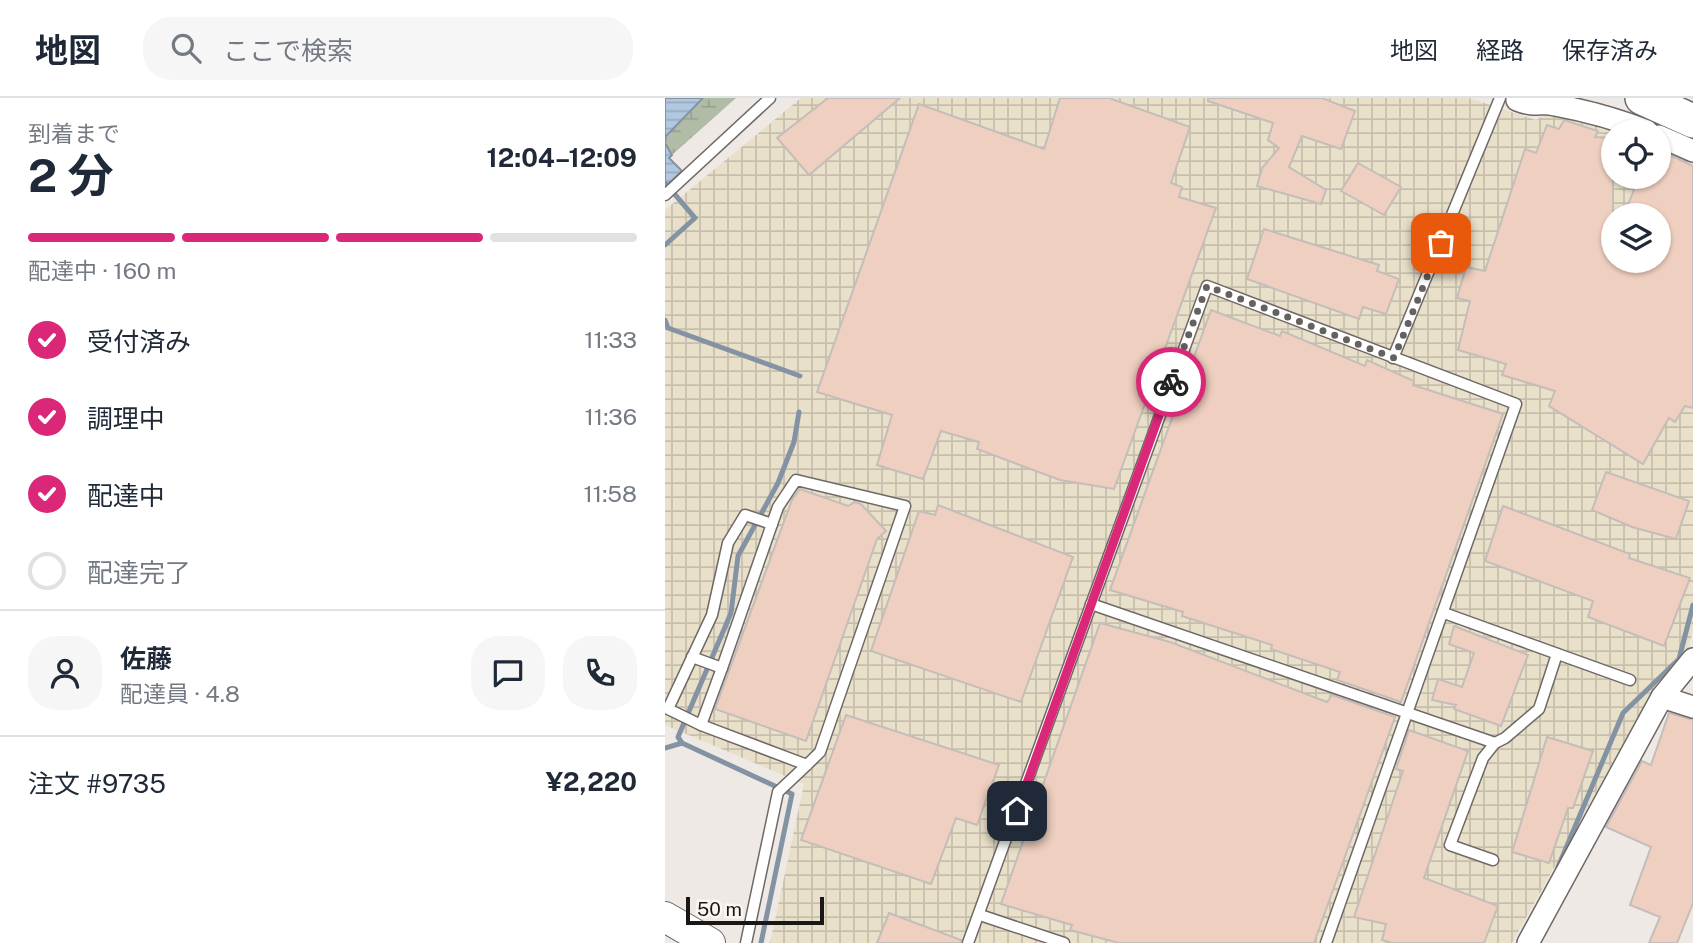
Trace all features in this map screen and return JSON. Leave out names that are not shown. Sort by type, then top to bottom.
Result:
[{"type":"main road","points":[[1641,98],[1693,121]]},
{"type":"street","points":[[1508,99],[1534,106],[1551,103],[1615,119]]},
{"type":"street","points":[[1671,141],[1693,151]]},
{"type":"street","points":[[1528,943],[1662,697],[1693,659]]},
{"type":"street","points":[[1662,697],[1693,708]]},
{"type":"street","points":[[665,917],[698,940]]},
{"type":"lane","points":[[665,195],[770,98]]},
{"type":"lane","points":[[1394,358],[1508,99]]},
{"type":"lane","points":[[968,943],[1207,286],[1516,404],[1326,943]]},
{"type":"lane","points":[[701,725],[715,665],[763,521],[778,508],[796,480],[905,506],[820,752],[778,792],[746,943]]},
{"type":"lane","points":[[763,521],[745,515],[728,543],[712,615],[667,709],[701,725],[807,765]]},
{"type":"lane","points":[[1091,604],[1495,743]]},
{"type":"lane","points":[[1444,613],[1630,680]]},
{"type":"lane","points":[[1493,860],[1450,845],[1483,758],[1495,743],[1506,738],[1538,709],[1557,654]]},
{"type":"lane","points":[[692,657],[715,665]]},
{"type":"lane","points":[[980,915],[1064,943]]},
{"type":"shaded area","points":[[801,98],[1469,98],[1536,120],[1550,112],[1601,126],[1601,189],[1671,189],[1671,152],[1693,161],[1693,631],[1681,676],[1619,751],[1512,943],[770,943],[804,784],[665,725],[665,210]]},
{"type":"green space","points":[[703,98],[736,98],[672,155],[665,143],[666,136]]},
{"type":"water","points":[[665,98],[703,98],[666,136],[665,143]]},
{"type":"water","points":[[665,143],[672,155],[669,158],[682,171],[665,187]]},
{"type":"building","points":[[828,98],[900,98],[809,175],[777,138]]},
{"type":"building","points":[[1060,98],[1109,98],[1190,127],[1171,183],[1182,187],[1179,197],[1216,208],[1114,489],[1060,480],[977,449],[979,442],[941,431],[923,479],[877,465],[892,415],[817,392],[919,104],[1044,149]]},
{"type":"building","points":[[1208,98],[1322,98],[1355,111],[1341,149],[1302,136],[1289,167],[1326,190],[1321,204],[1257,186],[1262,168],[1279,148],[1268,140],[1273,123],[1208,101]]},
{"type":"building","points":[[1564,120],[1598,131],[1595,137],[1601,137],[1601,189],[1613,189],[1613,203],[1601,203],[1601,273],[1671,273],[1671,203],[1629,203],[1634,189],[1671,189],[1671,156],[1693,166],[1693,408],[1685,406],[1675,422],[1669,418],[1643,464],[1549,406],[1555,391],[1502,375],[1506,364],[1458,350],[1470,301],[1457,298],[1466,267],[1485,271],[1525,149],[1536,153],[1547,125],[1559,129]]},
{"type":"building","points":[[1358,163],[1401,187],[1384,215],[1341,191]]},
{"type":"building","points":[[1264,229],[1379,265],[1377,271],[1399,279],[1386,314],[1363,307],[1359,319],[1247,279]]},
{"type":"building","points":[[1211,310],[1280,336],[1282,331],[1365,366],[1367,360],[1414,381],[1413,385],[1503,414],[1401,702],[1337,680],[1340,672],[1271,649],[1272,645],[1182,616],[1183,612],[1110,590]]},
{"type":"building","points":[[1606,472],[1689,501],[1676,539],[1632,527],[1592,510]]},
{"type":"building","points":[[800,489],[848,506],[855,502],[861,504],[886,531],[877,539],[806,741],[715,709],[792,500]]},
{"type":"building","points":[[938,505],[1073,557],[1021,702],[871,651],[919,511],[935,515]]},
{"type":"building","points":[[1503,506],[1630,554],[1629,558],[1690,578],[1664,646],[1588,617],[1593,601],[1485,561]]},
{"type":"building","points":[[1100,623],[1170,642],[1327,702],[1332,695],[1395,717],[1314,943],[1119,943],[1070,930],[1072,925],[1001,904]]},
{"type":"building","points":[[1454,626],[1528,655],[1501,726],[1454,709],[1456,705],[1432,700],[1438,679],[1462,687],[1474,653],[1449,644]]},
{"type":"building","points":[[1669,713],[1693,720],[1693,903],[1677,943],[1649,943],[1660,917],[1630,905],[1651,847],[1606,827],[1642,761],[1651,765]]},
{"type":"building","points":[[846,715],[999,765],[977,825],[956,818],[931,884],[801,840]]},
{"type":"building","points":[[1409,730],[1468,751],[1424,878],[1498,906],[1484,943],[1392,943],[1382,940],[1386,924],[1354,917],[1403,771],[1396,769]]},
{"type":"building","points":[[1547,737],[1593,751],[1573,808],[1568,808],[1549,863],[1512,852]]},
{"type":"building","points":[[889,913],[961,940],[960,943],[877,943]]},
{"type":"waterway","points":[[665,183],[695,218],[665,245]]},
{"type":"waterway","points":[[665,320],[668,328],[800,376]]},
{"type":"waterway","points":[[761,943],[792,794],[682,743],[678,737],[731,613],[738,556],[778,483],[794,442],[799,412]]},
{"type":"waterway","points":[[1558,867],[1623,713],[1679,659],[1693,605]]},
{"type":"waterway","points":[[665,748],[682,743]]},
{"type":"way so far","points":[[1171,382],[1207,286],[1394,358],[1441,243]]},
{"type":"route","points":[[1017,811],[1171,382]]}]
